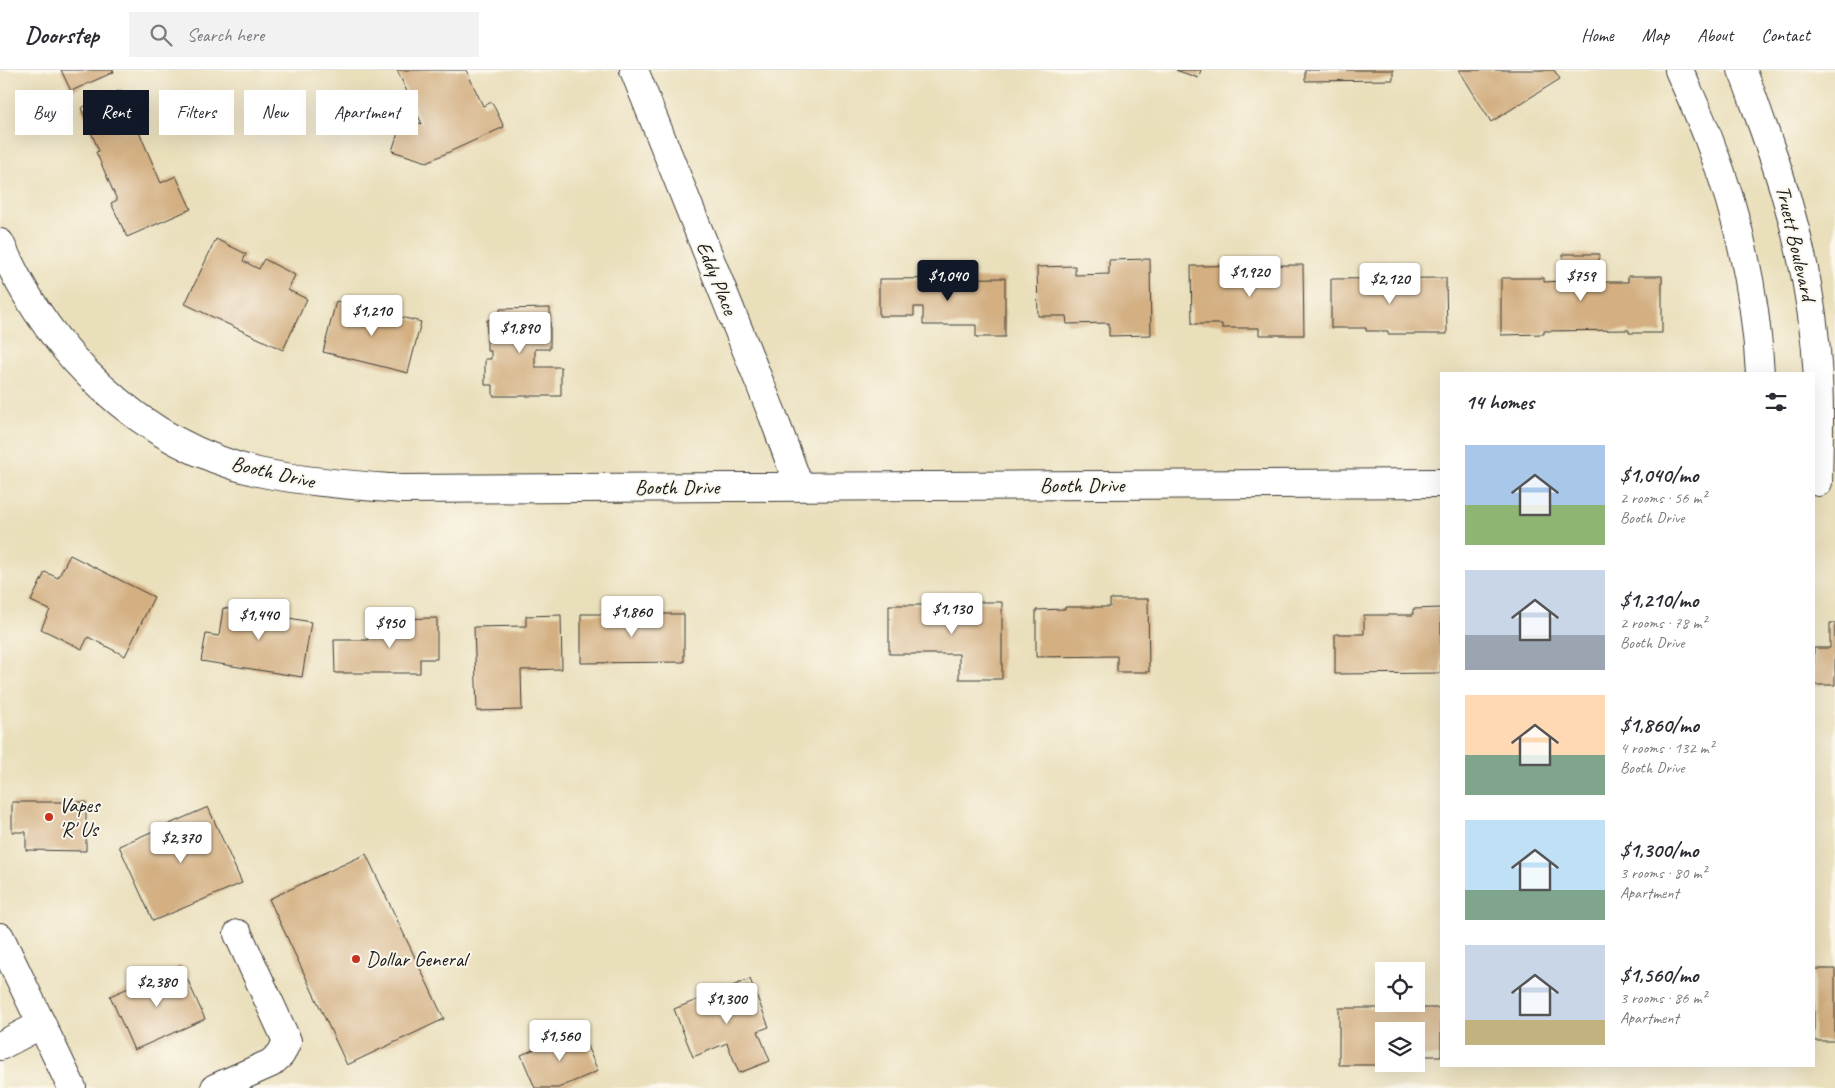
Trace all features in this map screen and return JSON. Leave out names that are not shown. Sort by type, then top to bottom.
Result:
[{"type":"street","name":"Eddy Place","points":[[634,70],[773,416],[799,486]]},
{"type":"street","points":[[1679,70],[1709,140],[1735,220],[1747,272],[1759,350],[1760,372]]},
{"type":"street","name":"Truett Boulevard","points":[[1742,70],[1776,160],[1806,276],[1814,327],[1818,378],[1822,482]]},
{"type":"street","name":"Booth Drive","points":[[3,259],[45,324],[70,355],[96,384],[124,408],[170,438],[204,455],[256,471],[315,483],[401,489],[1440,483]]},
{"type":"street","points":[[215,1088],[271,1063],[281,1054],[287,1041],[238,934]]},
{"type":"street","points":[[3,949],[42,1024],[72,1088]]},
{"type":"street","points":[[0,1046],[42,1024]]},
{"type":"building","points":[[61,70],[113,70],[114,72],[73,90],[71,90]]},
{"type":"building","points":[[397,70],[466,70],[483,106],[492,102],[504,127],[427,162],[392,151],[397,135],[418,135],[418,123],[422,124],[418,115],[418,90],[406,90]]},
{"type":"building","points":[[1176,70],[1201,70],[1198,78]]},
{"type":"building","points":[[1305,70],[1393,70],[1393,80],[1305,81]]},
{"type":"building","points":[[1459,70],[1554,70],[1560,79],[1491,122]]},
{"type":"building","points":[[92,135],[140,135],[161,183],[176,176],[191,209],[127,237],[111,203],[117,200],[96,152],[99,151]]},
{"type":"building","points":[[216,239],[246,254],[243,261],[259,269],[264,259],[295,275],[288,290],[307,299],[283,350],[185,304]]},
{"type":"building","points":[[1563,254],[1599,254],[1599,282],[1628,282],[1628,276],[1662,276],[1662,333],[1629,333],[1629,330],[1544,331],[1544,334],[1501,335],[1501,278],[1544,278],[1544,282],[1564,281]]},
{"type":"building","points":[[1150,259],[1151,335],[1109,336],[1109,323],[1067,324],[1066,316],[1038,316],[1037,267],[1075,266],[1075,275],[1109,274],[1109,260]]},
{"type":"building","points":[[1303,265],[1304,335],[1259,335],[1259,328],[1222,328],[1222,324],[1192,324],[1191,266]]},
{"type":"building","points":[[1005,278],[1005,337],[976,337],[976,325],[923,325],[923,307],[914,307],[914,316],[879,316],[879,279]]},
{"type":"building","points":[[1446,278],[1447,334],[1388,334],[1388,331],[1366,331],[1366,328],[1331,328],[1331,279]]},
{"type":"building","points":[[336,301],[421,322],[408,373],[323,352]]},
{"type":"building","points":[[550,308],[550,349],[535,349],[535,367],[561,367],[561,396],[493,396],[493,385],[485,385],[485,359],[491,359],[491,351],[487,351],[487,320],[500,320],[500,309]]},
{"type":"building","points":[[70,555],[154,597],[125,656],[88,637],[82,649],[41,629],[50,610],[31,601],[45,572],[58,578]]},
{"type":"building","points":[[1110,599],[1148,599],[1149,672],[1117,672],[1117,656],[1036,657],[1036,610],[1065,609],[1065,607],[1110,607]]},
{"type":"building","points":[[249,602],[275,606],[273,615],[311,622],[302,677],[201,661],[206,634],[219,636],[223,608],[247,612]]},
{"type":"building","points":[[968,602],[1002,602],[1002,679],[959,679],[959,654],[889,654],[889,605],[968,605]]},
{"type":"building","points":[[1440,608],[1440,673],[1335,674],[1335,634],[1364,634],[1364,615],[1413,615],[1413,609]]},
{"type":"building","points":[[581,614],[684,614],[684,662],[581,663]]},
{"type":"building","points":[[561,615],[562,669],[521,670],[522,710],[477,711],[474,627],[526,626],[526,616]]},
{"type":"building","points":[[437,618],[437,659],[420,659],[420,673],[335,673],[334,640],[368,640],[368,636],[388,636],[388,619]]},
{"type":"building","points":[[1830,623],[1835,623],[1835,685],[1815,685],[1815,648],[1830,648]]},
{"type":"building","name":"Vapes 'R' Us","points":[[12,802],[86,802],[86,851],[26,850],[26,832],[12,832]]},
{"type":"building","points":[[208,807],[242,883],[153,921],[119,846]]},
{"type":"building","name":"Dollar General","points":[[366,854],[444,1019],[347,1065],[269,899]]},
{"type":"building","points":[[181,965],[205,1019],[134,1050],[110,996]]},
{"type":"building","points":[[1815,969],[1835,969],[1835,1041],[1815,1041]]},
{"type":"building","points":[[750,979],[769,1027],[758,1031],[770,1061],[739,1073],[727,1043],[693,1057],[674,1009]]},
{"type":"building","points":[[1339,1008],[1375,1008],[1375,1012],[1425,1012],[1425,1008],[1440,1008],[1440,1056],[1425,1056],[1425,1022],[1375,1022],[1375,1065],[1339,1065]]},
{"type":"building","points":[[580,1030],[598,1071],[558,1088],[535,1088],[521,1055]]},
{"type":"place","name":"Vapes 'R' Us","points":[[49,817]]},
{"type":"place","name":"Dollar General","points":[[356,959]]}]
